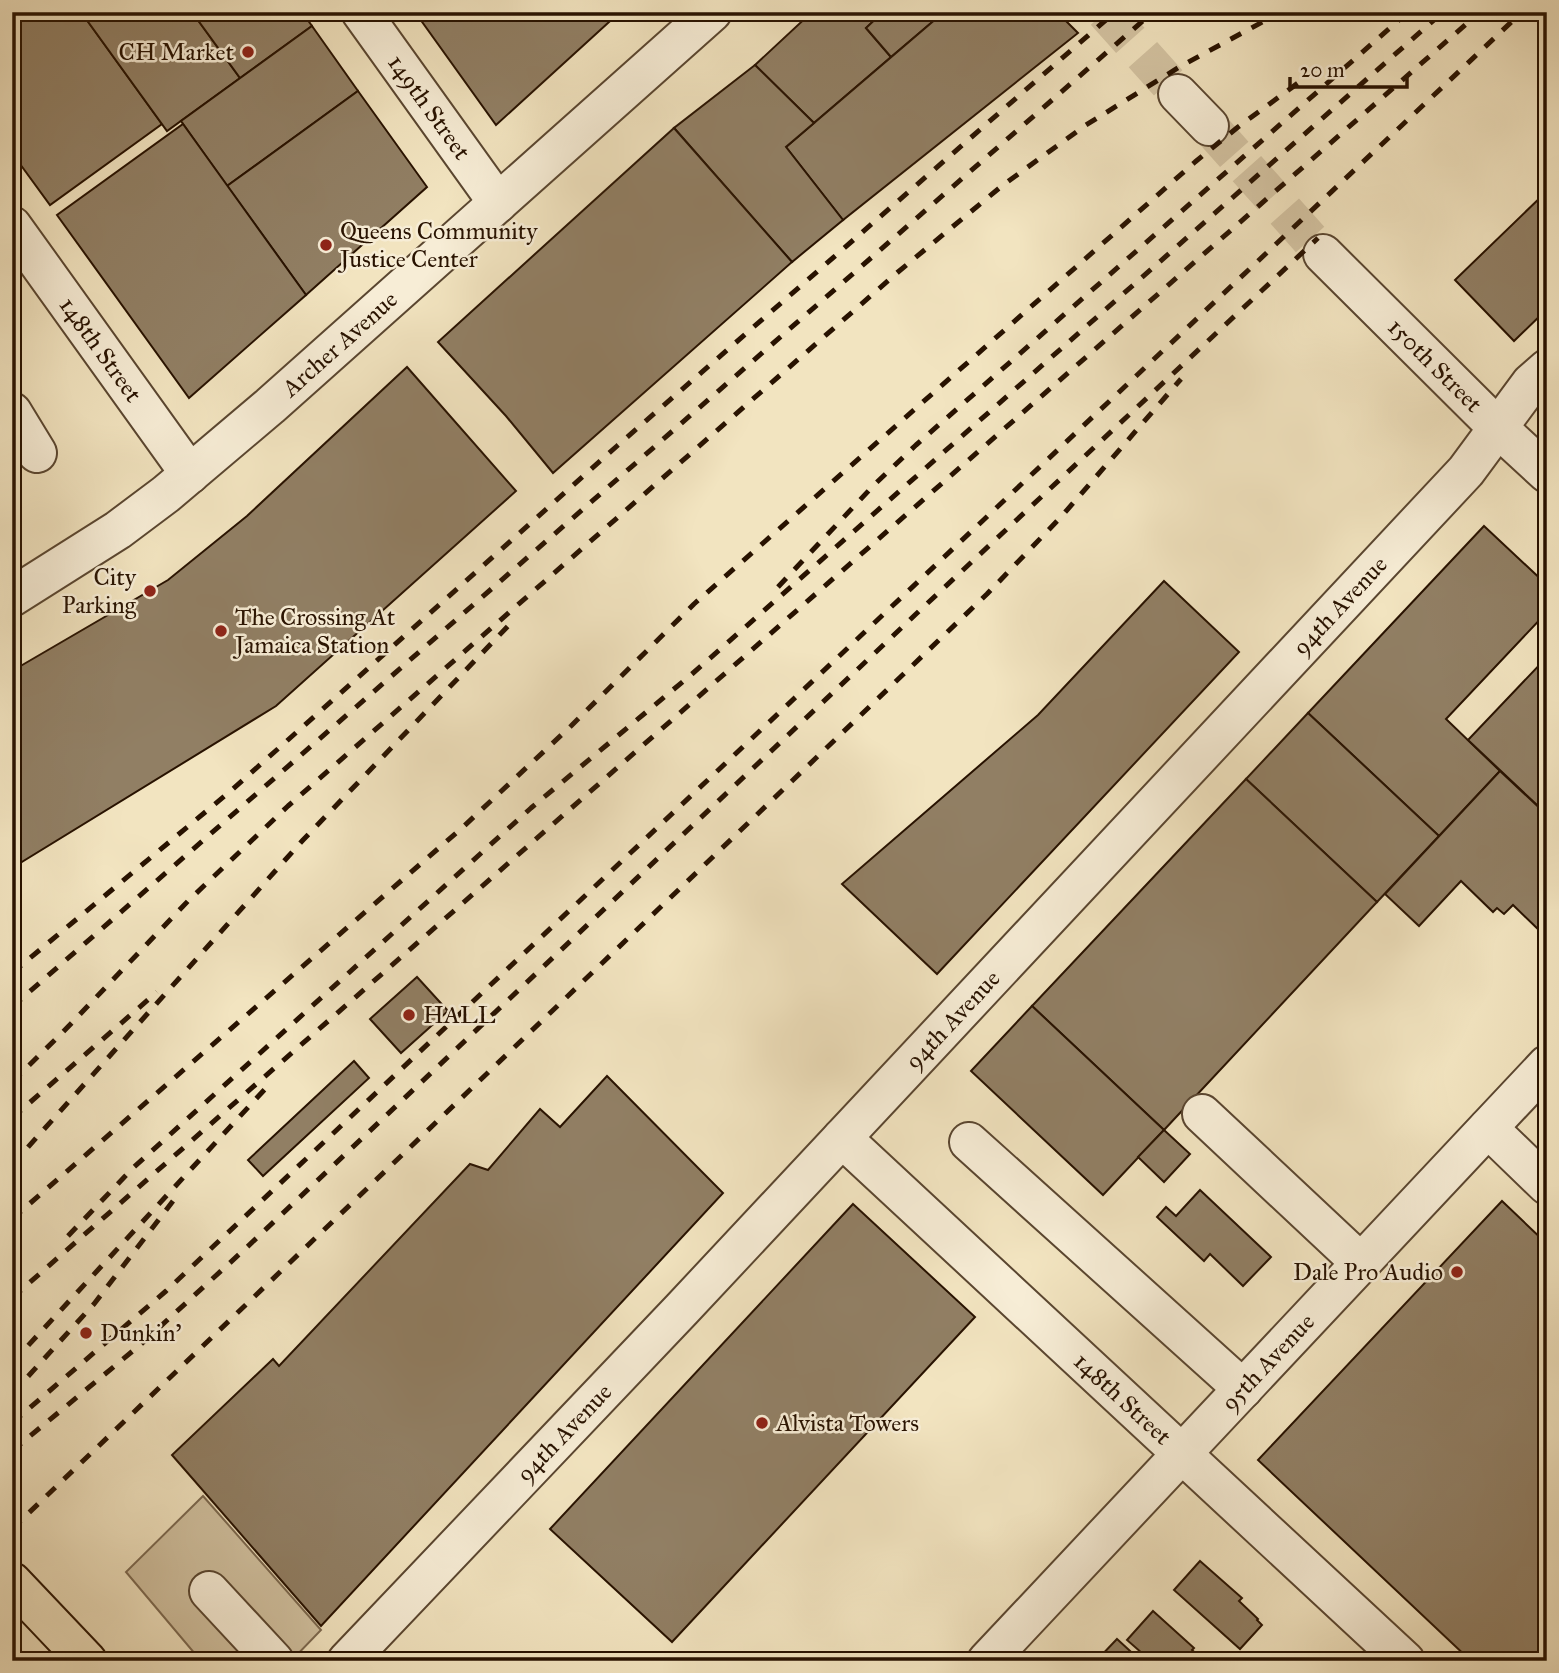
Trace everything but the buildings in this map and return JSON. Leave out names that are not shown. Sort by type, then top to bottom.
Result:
[{"type":"main road","points":[[12,1581],[87,1661]]},
{"type":"street","name":"149th Street","points":[[362,12],[498,203]]},
{"type":"street","name":"Archer Avenue","points":[[12,597],[130,522],[190,474],[712,12]]},
{"type":"street","points":[[1178,94],[1209,126]]},
{"type":"street","name":"148th Street","points":[[14,232],[190,474]]},
{"type":"street","name":"150th Street","points":[[1323,254],[1547,473]]},
{"type":"street","name":"94th Avenue","points":[[347,1661],[842,1139],[1466,471],[1531,383],[1547,369]]},
{"type":"street","points":[[12,412],[37,453]]},
{"type":"street","name":"95th Avenue","points":[[987,1661],[1547,1065]]},
{"type":"street","points":[[1202,1114],[1361,1263]]},
{"type":"street","points":[[1488,1128],[1547,1185]]},
{"type":"street","name":"148th Street","points":[[842,1139],[1405,1661]]},
{"type":"street","points":[[969,1142],[1243,1388]]},
{"type":"street","points":[[209,1591],[274,1661]]},
{"type":"shaded area","points":[[203,1496],[321,1630],[291,1661],[201,1661],[126,1572]]},
{"type":"tunnel","points":[[1105,12],[1178,94]]},
{"type":"tunnel","points":[[1209,126],[1323,254]]},
{"type":"railway","points":[[12,973],[233,789],[617,446],[1115,12]]},
{"type":"railway","points":[[12,1007],[1153,12]]},
{"type":"railway","points":[[12,1082],[188,901],[288,806],[898,272],[1003,185],[1086,125],[1181,66],[1281,12]]},
{"type":"railway","points":[[778,587],[875,484],[916,445],[1408,12]]},
{"type":"railway","points":[[68,1236],[133,1168],[531,808],[692,674],[1443,12]]},
{"type":"railway","points":[[12,1298],[1480,12]]},
{"type":"railway","points":[[12,1423],[166,1291],[1522,12]]},
{"type":"railway","points":[[12,1219],[463,827],[571,726],[694,604],[1195,162],[1298,83]]},
{"type":"railway","points":[[12,1451],[140,1345],[245,1249],[1318,238]]},
{"type":"railway","points":[[12,1529],[987,594],[1061,517],[1181,379]]},
{"type":"railway","points":[[12,1165],[303,840],[509,625]]},
{"type":"railway","points":[[12,1118],[157,992]]},
{"type":"railway","points":[[12,1363],[266,1088]]},
{"type":"railway","points":[[12,1394],[94,1304],[173,1201]]},
{"type":"place","name":"CH Market","points":[[248,52]]},
{"type":"place","name":"Queens Community Justice Center","points":[[326,245]]},
{"type":"place","name":"City Parking","points":[[150,591]]},
{"type":"place","name":"The Crossing At Jamaica Station","points":[[221,631]]},
{"type":"place","name":"HALL","points":[[409,1015]]},
{"type":"place","name":"Dale Pro Audio","points":[[1457,1272]]},
{"type":"place","name":"Dunkin'","points":[[86,1333]]},
{"type":"place","name":"Alvista Towers","points":[[762,1423]]}]
